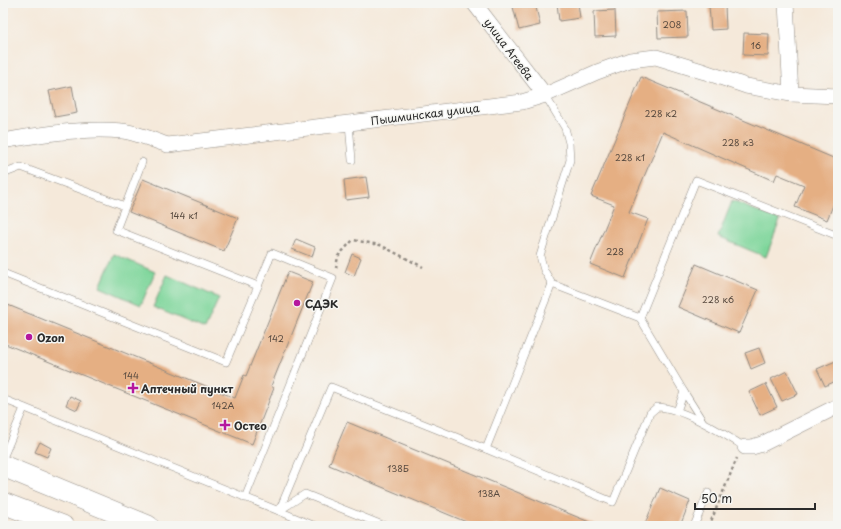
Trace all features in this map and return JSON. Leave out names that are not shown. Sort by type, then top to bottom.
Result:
[{"type":"main road","points":[[3,466],[148,526]]},
{"type":"main road","points":[[3,503],[63,526]]},
{"type":"street","name":"улица Агеева","points":[[474,3],[544,95]]},
{"type":"street","points":[[786,3],[791,94]]},
{"type":"street","name":"Пышминская улица","points":[[3,140],[27,136],[91,130],[123,131],[168,145],[522,102],[544,95],[597,72],[630,60],[656,57],[746,86],[791,94],[838,96]]},
{"type":"street","points":[[745,447],[752,447],[762,444],[838,406]]},
{"type":"lane","points":[[544,95],[565,128],[569,143],[570,155],[570,160],[540,256],[544,270],[552,284],[640,318],[703,423]]},
{"type":"lane","points":[[349,123],[352,160]]},
{"type":"lane","points":[[142,162],[116,230],[258,286]]},
{"type":"lane","points":[[3,174],[21,167],[125,206]]},
{"type":"lane","points":[[640,318],[696,180],[838,236]]},
{"type":"lane","points":[[3,273],[226,362],[272,253],[333,278],[245,498]]},
{"type":"lane","points":[[486,449],[552,284]]},
{"type":"lane","points":[[278,511],[330,387],[486,449],[613,502],[650,412],[657,407],[677,411],[703,423],[745,447]]},
{"type":"lane","points":[[677,411],[684,392]]},
{"type":"lane","points":[[3,399],[315,526]]},
{"type":"lane","points":[[3,458],[24,408]]},
{"type":"lane","points":[[694,526],[708,493]]},
{"type":"lane","points":[[278,511],[305,494],[385,526]]},
{"type":"path","points":[[333,278],[338,256],[353,240],[380,245],[423,267]]},
{"type":"path","points":[[709,526],[738,455],[745,447]]},
{"type":"green space","points":[[732,201],[780,220],[766,257],[718,237]]},
{"type":"green space","points":[[114,254],[155,272],[141,305],[100,287]]},
{"type":"green space","points":[[167,275],[219,298],[205,329],[153,307]]},
{"type":"building","points":[[535,3],[540,25],[519,30],[513,7]]},
{"type":"building","points":[[557,3],[578,3],[580,18],[559,21]]},
{"type":"building","points":[[725,5],[726,29],[711,30],[709,6]]},
{"type":"building","points":[[615,10],[616,36],[595,37],[594,11]]},
{"type":"building","points":[[687,11],[688,37],[658,38],[657,12]]},
{"type":"building","points":[[744,33],[769,34],[768,56],[743,55]]},
{"type":"building","points":[[641,77],[838,160],[838,193],[827,220],[795,207],[804,185],[777,174],[774,181],[663,132],[629,212],[648,219],[625,278],[590,264],[614,205],[591,196]]},
{"type":"building","points":[[72,86],[77,113],[55,117],[49,91]]},
{"type":"building","points":[[366,177],[369,197],[346,200],[344,180]]},
{"type":"building","points":[[143,179],[238,218],[224,251],[129,212]]},
{"type":"building","points":[[296,239],[315,247],[312,257],[292,249]]},
{"type":"building","points":[[352,254],[361,258],[354,276],[345,272]]},
{"type":"building","points":[[696,264],[758,290],[739,333],[678,307]]},
{"type":"building","points":[[288,272],[313,282],[271,386],[274,388],[252,444],[3,343],[3,303],[235,398],[244,375],[246,376]]},
{"type":"building","points":[[759,348],[765,363],[751,369],[745,353]]},
{"type":"building","points":[[838,360],[838,380],[825,386],[817,369]]},
{"type":"building","points":[[787,371],[798,394],[782,401],[771,379]]},
{"type":"building","points":[[766,384],[777,407],[760,415],[749,392]]},
{"type":"building","points":[[70,396],[81,401],[77,410],[66,405]]},
{"type":"building","points":[[347,422],[599,526],[476,526],[329,465]]},
{"type":"building","points":[[40,442],[51,448],[47,457],[35,452]]},
{"type":"building","points":[[660,488],[690,501],[680,526],[644,526]]},
{"type":"place","name":"СДЭК","points":[[297,303]]},
{"type":"place","name":"Ozon","points":[[29,337]]},
{"type":"place","name":"Аптечный пункт","points":[[133,388]]},
{"type":"place","name":"Остео","points":[[225,425]]}]
